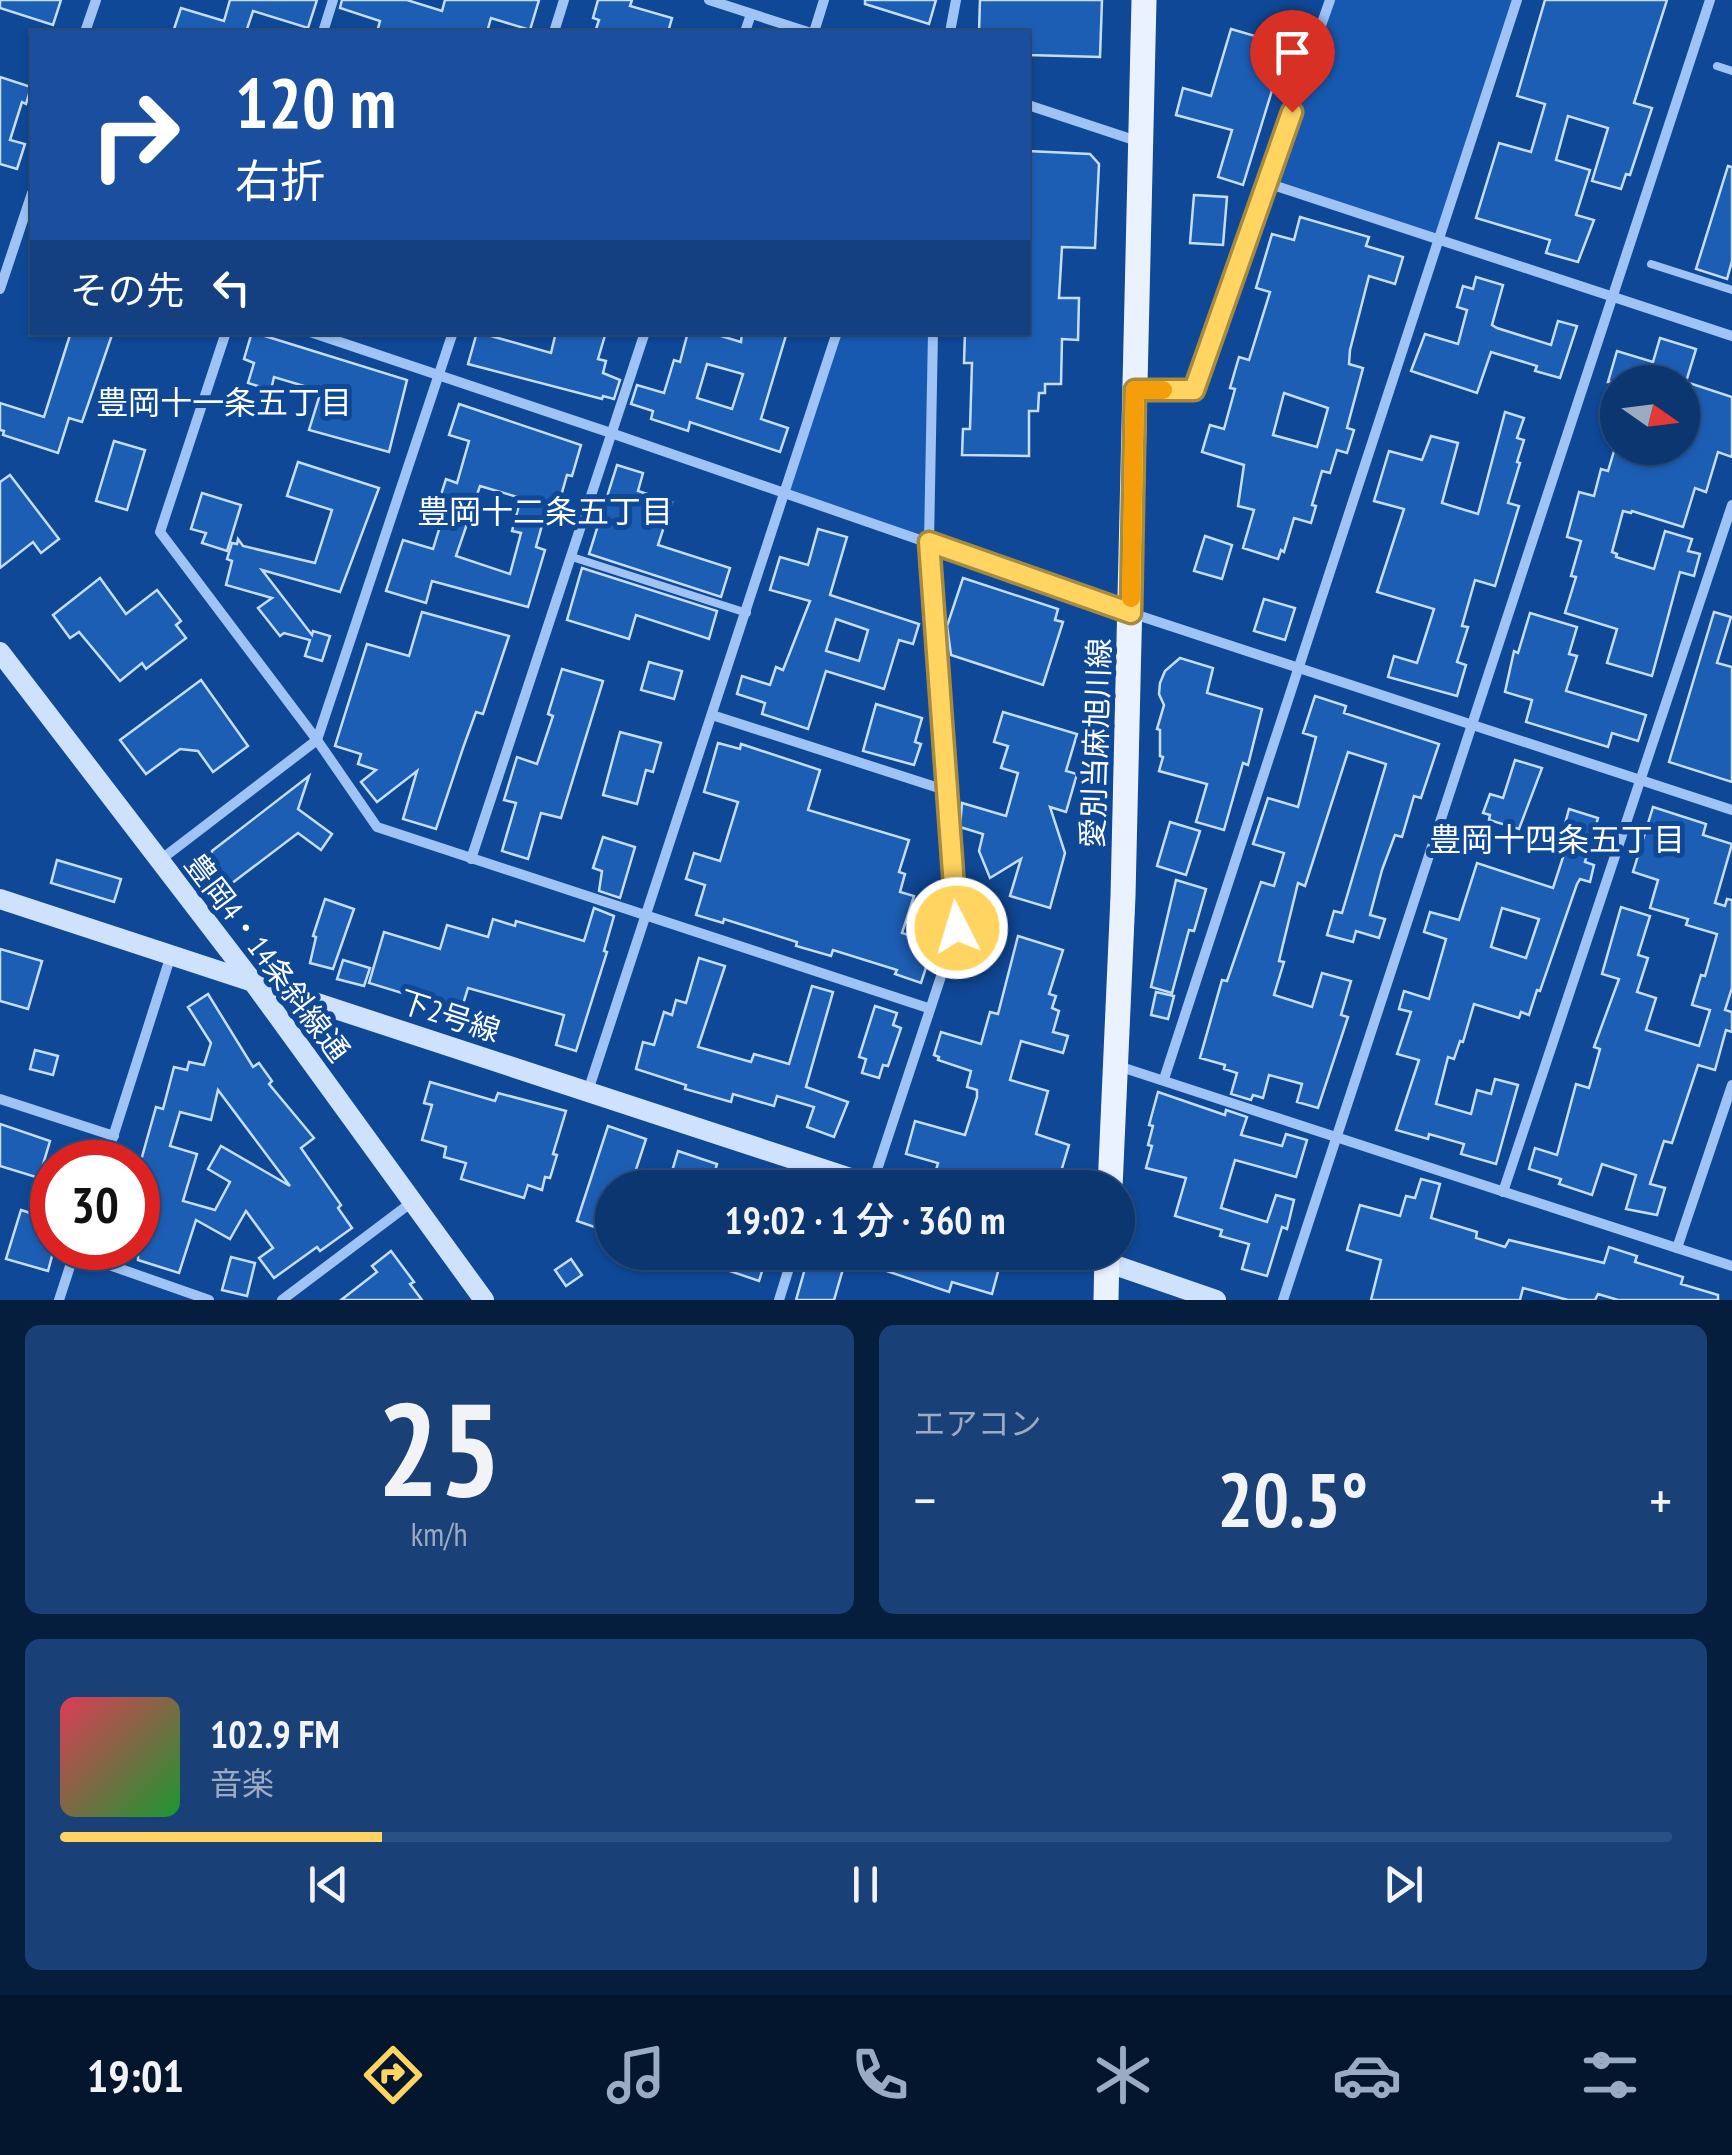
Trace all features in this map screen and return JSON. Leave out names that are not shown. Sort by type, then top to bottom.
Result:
[{"type":"main road","name":"愛別当麻旭川線","points":[[1111,1170],[1131,613],[1144,0]]},
{"type":"main road","points":[[1106,1300],[1107,1270]]},
{"type":"street","points":[[86,30],[96,0]]},
{"type":"street","points":[[324,30],[333,0]]},
{"type":"street","points":[[555,30],[564,0]]},
{"type":"street","points":[[709,0],[804,30]]},
{"type":"street","points":[[812,30],[824,0]]},
{"type":"street","points":[[950,30],[956,0]]},
{"type":"street","points":[[1135,390],[1194,390],[1329,2],[1316,0]]},
{"type":"street","points":[[1164,1079],[1517,0]]},
{"type":"street","points":[[1283,1300],[1710,0]]},
{"type":"street","points":[[746,30],[751,14]]},
{"type":"street","points":[[1030,106],[1140,142]]},
{"type":"street","points":[[1267,183],[1732,334]]},
{"type":"street","points":[[0,288],[30,199]]},
{"type":"street","points":[[19,235],[30,239]]},
{"type":"street","points":[[225,335],[160,532],[317,740],[377,827],[928,1008]]},
{"type":"street","points":[[319,335],[1131,613],[1732,810]]},
{"type":"street","points":[[158,862],[317,740],[452,335]]},
{"type":"street","points":[[470,859],[643,335]]},
{"type":"street","points":[[588,1090],[836,335]]},
{"type":"street","points":[[881,1170],[928,1008],[957,928],[929,542],[933,335]]},
{"type":"street","points":[[1504,1192],[1732,505]]},
{"type":"street","name":"豊岡4・14条斜線通","points":[[0,652],[252,982],[484,1300]]},
{"type":"street","points":[[712,714],[945,790]]},
{"type":"street","name":"下2号線","points":[[0,899],[588,1090],[797,1170]]},
{"type":"street","points":[[113,1140],[171,955]]},
{"type":"street","points":[[1117,1066],[1732,1266]]},
{"type":"street","points":[[1677,1248],[1732,1085]]},
{"type":"street","points":[[0,1099],[114,1136]]},
{"type":"street","points":[[282,1300],[412,1202]]},
{"type":"street","points":[[1135,1269],[1216,1300]]},
{"type":"street","points":[[59,1300],[69,1270]]},
{"type":"street","points":[[129,1270],[209,1300]]},
{"type":"street","points":[[779,1300],[788,1270]]},
{"type":"lane","points":[[1717,66],[1732,71]]},
{"type":"lane","points":[[1651,264],[1732,290]]},
{"type":"lane","points":[[572,557],[747,614]]},
{"type":"shaded area","points":[[1330,0],[1517,0],[1440,240],[1267,183]]},
{"type":"shaded area","points":[[836,335],[933,335],[929,542],[786,492]]},
{"type":"building","points":[[0,0],[61,0],[53,25],[0,8]]},
{"type":"building","points":[[230,0],[317,0],[308,28],[253,11],[247,30],[174,30],[181,8],[224,21]]},
{"type":"building","points":[[342,0],[407,0],[442,11],[445,0],[539,0],[530,30],[491,18],[488,30],[378,30],[380,21],[340,8]]},
{"type":"building","points":[[598,0],[632,0],[630,6],[672,18],[669,30],[596,30],[599,20],[593,18]]},
{"type":"building","points":[[865,0],[936,0],[929,24],[865,4]]},
{"type":"building","points":[[980,0],[1102,0],[1100,57],[1030,55],[1030,30],[979,30]]},
{"type":"building","points":[[1545,0],[1667,0],[1634,103],[1652,108],[1630,175],[1626,174],[1621,189],[1592,181],[1608,128],[1568,116],[1556,160],[1590,170],[1576,215],[1594,220],[1578,262],[1546,253],[1550,240],[1476,218],[1499,143],[1531,152],[1545,104],[1517,96]]},
{"type":"building","points":[[1231,29],[1286,45],[1243,185],[1218,177],[1232,130],[1176,115],[1183,88],[1211,96]]},
{"type":"building","points":[[0,77],[30,87],[30,90],[26,104],[22,102],[10,140],[25,144],[17,169],[0,164]]},
{"type":"building","points":[[1030,151],[1090,154],[1099,164],[1095,248],[1062,247],[1059,298],[1079,298],[1078,340],[1062,339],[1061,384],[1045,384],[1045,393],[1039,393],[1038,411],[1029,411],[1029,456],[962,455],[963,429],[970,429],[972,363],[964,363],[965,335],[1030,335]]},
{"type":"building","points":[[1728,166],[1732,167],[1732,261],[1727,279],[1696,269]]},
{"type":"building","points":[[1194,195],[1227,197],[1223,245],[1190,243]]},
{"type":"building","points":[[1300,217],[1369,237],[1366,246],[1403,257],[1395,284],[1369,276],[1350,350],[1349,364],[1363,368],[1347,428],[1354,430],[1347,453],[1337,450],[1330,473],[1322,471],[1311,523],[1294,518],[1284,552],[1281,550],[1278,559],[1243,548],[1254,510],[1238,506],[1244,465],[1202,452],[1210,425],[1224,429],[1239,357],[1249,360],[1270,292],[1256,288],[1272,234],[1294,240]],"holes":[[[1284,393],[1328,408],[1317,447],[1273,435]]]},
{"type":"building","points":[[1476,277],[1503,285],[1492,325],[1497,328],[1551,345],[1558,321],[1577,326],[1560,378],[1535,371],[1537,366],[1491,352],[1477,393],[1411,371],[1425,334],[1458,344],[1467,310],[1457,307],[1463,286],[1473,289]]},
{"type":"building","points":[[70,335],[112,335],[82,422],[69,418],[58,453],[3,435],[0,403],[44,417]]},
{"type":"building","points":[[251,335],[262,335],[407,380],[389,452],[309,430],[321,391],[274,377],[271,390],[248,383],[254,363],[244,359]]},
{"type":"building","points":[[476,335],[551,353],[555,335],[605,335],[598,359],[606,361],[603,373],[620,380],[614,399],[602,399],[468,364]]},
{"type":"building","points":[[687,335],[718,335],[741,342],[742,335],[786,335],[761,419],[788,428],[780,452],[690,422],[688,431],[651,419],[653,411],[631,404],[637,385],[664,393],[674,360],[680,362]],"holes":[[[707,364],[743,374],[732,409],[697,398]]]},
{"type":"building","points":[[1660,338],[1696,349],[1691,365],[1613,365],[1617,351],[1653,362]]},
{"type":"building","points":[[1700,387],[1732,397],[1732,457],[1718,452],[1706,492],[1695,488],[1683,527],[1623,511],[1612,552],[1616,557],[1654,569],[1665,531],[1692,539],[1688,551],[1700,554],[1694,576],[1680,572],[1652,676],[1607,663],[1617,629],[1565,613],[1581,541],[1567,537],[1579,492],[1594,496],[1601,469],[1608,471],[1610,465],[1700,465]]},
{"type":"building","points":[[459,404],[581,445],[559,503],[549,500],[536,547],[545,550],[528,607],[432,581],[426,603],[386,591],[403,540],[433,549],[445,510],[437,507],[446,479],[457,483],[469,441],[449,435]],"holes":[[[480,486],[521,498],[512,531],[521,533],[510,574],[456,556]]]},
{"type":"building","points":[[1505,412],[1524,418],[1517,438],[1524,440],[1517,462],[1520,463],[1508,503],[1519,506],[1495,586],[1475,580],[1462,626],[1468,627],[1457,662],[1466,665],[1457,696],[1388,677],[1394,656],[1417,663],[1434,609],[1377,592],[1404,509],[1374,501],[1389,451],[1422,460],[1431,436],[1458,443],[1442,503],[1478,514]]},
{"type":"building","points":[[114,441],[145,450],[127,510],[96,501]]},
{"type":"building","points":[[298,462],[379,488],[340,592],[262,570],[312,635],[313,631],[330,636],[322,661],[305,656],[310,640],[284,633],[280,636],[258,608],[272,598],[226,585],[232,561],[227,559],[232,543],[237,544],[238,539],[243,546],[315,563],[332,510],[287,496]]},
{"type":"building","points":[[617,465],[643,473],[638,491],[672,502],[658,545],[730,568],[721,597],[589,554]]},
{"type":"building","points":[[10,475],[59,539],[41,553],[33,542],[0,568],[0,482]]},
{"type":"building","points":[[202,493],[241,505],[227,551],[202,543],[206,533],[191,529]]},
{"type":"building","points":[[818,529],[847,537],[830,595],[919,624],[913,644],[899,640],[884,689],[826,671],[808,729],[762,714],[765,703],[737,694],[742,676],[770,685],[776,667],[783,670],[810,601],[770,590],[780,557],[808,565]],"holes":[[[836,619],[868,630],[859,661],[826,651]]]},
{"type":"building","points":[[1205,536],[1232,545],[1222,579],[1194,571]]},
{"type":"building","points":[[582,568],[717,611],[709,639],[636,615],[629,639],[567,620]]},
{"type":"building","points":[[100,578],[126,614],[157,590],[181,621],[176,625],[186,638],[146,669],[142,663],[120,681],[79,632],[70,638],[53,615]]},
{"type":"building","points":[[963,578],[1058,609],[1055,620],[1063,622],[1043,685],[951,655],[947,626]]},
{"type":"building","points":[[1264,599],[1295,608],[1285,640],[1254,631]]},
{"type":"building","points":[[422,612],[509,636],[483,714],[476,712],[436,829],[403,819],[417,771],[377,802],[361,782],[376,770],[358,764],[361,754],[335,746],[367,644],[409,656]]},
{"type":"building","points":[[1714,612],[1731,617],[1717,663],[1732,667],[1732,782],[1669,762]]},
{"type":"building","points":[[1530,613],[1577,627],[1569,654],[1577,656],[1566,691],[1646,715],[1638,741],[1612,733],[1608,747],[1526,722],[1532,700],[1505,692],[1514,651],[1518,653]]},
{"type":"building","points":[[1180,658],[1213,668],[1207,693],[1262,709],[1248,765],[1243,763],[1224,830],[1196,822],[1207,784],[1159,771],[1163,757],[1157,729],[1164,705],[1160,683],[1165,671]]},
{"type":"building","points":[[649,662],[682,671],[674,699],[641,690]]},
{"type":"building","points":[[562,669],[603,681],[561,818],[541,813],[528,859],[502,851],[516,803],[504,800],[517,757],[537,764],[553,716],[548,714]]},
{"type":"building","points":[[201,680],[248,746],[213,772],[198,751],[180,749],[146,774],[120,740]]},
{"type":"building","points":[[1315,696],[1346,706],[1344,713],[1439,744],[1421,798],[1414,796],[1402,837],[1395,835],[1382,870],[1370,915],[1385,919],[1379,938],[1356,931],[1353,942],[1327,935],[1334,911],[1342,913],[1386,764],[1348,752],[1305,886],[1298,883],[1274,995],[1312,1007],[1322,973],[1351,981],[1341,1015],[1348,1017],[1318,1108],[1297,1102],[1302,1084],[1269,1075],[1263,1098],[1253,1095],[1251,1100],[1231,1094],[1237,1073],[1200,1058],[1222,980],[1227,981],[1261,882],[1274,886],[1284,853],[1253,844],[1268,798],[1298,807],[1316,737],[1303,733]]},
{"type":"building","points":[[876,704],[922,718],[915,742],[921,744],[914,765],[863,751]]},
{"type":"building","points":[[1003,712],[1077,734],[1066,771],[1077,774],[1066,812],[1050,807],[1065,853],[1050,908],[1010,896],[1021,859],[990,878],[979,851],[983,834],[960,827],[962,803],[1006,816],[1018,773],[1001,768],[1008,746],[994,742]]},
{"type":"building","points":[[620,732],[661,743],[653,772],[646,770],[637,804],[603,795]]},
{"type":"building","points":[[718,743],[740,749],[741,744],[820,770],[808,810],[909,840],[899,872],[905,874],[900,892],[914,896],[902,933],[934,943],[921,983],[895,974],[897,970],[833,950],[831,956],[724,919],[723,923],[696,915],[705,885],[686,879],[694,853],[720,861],[738,802],[704,792]]},
{"type":"building","points":[[1515,760],[1542,768],[1519,829],[1489,820],[1490,815],[1483,813],[1490,794],[1503,798]]},
{"type":"building","points":[[309,776],[298,809],[332,834],[321,850],[298,833],[227,887],[211,866],[212,851]]},
{"type":"building","points":[[1653,807],[1706,824],[1703,835],[1732,844],[1715,903],[1725,906],[1727,899],[1732,900],[1732,988],[1725,1010],[1732,1012],[1732,1032],[1726,1030],[1715,1070],[1698,1065],[1672,1143],[1664,1141],[1650,1184],[1665,1188],[1657,1215],[1626,1209],[1636,1175],[1602,1164],[1592,1195],[1529,1169],[1535,1148],[1557,1155],[1576,1084],[1589,1088],[1600,1049],[1594,1047],[1619,979],[1602,974],[1621,907],[1650,916],[1638,955],[1648,958],[1637,992],[1656,998],[1646,1030],[1699,1046],[1710,1010],[1692,1005],[1717,934],[1686,925],[1688,919],[1650,908],[1658,880],[1633,872]]},
{"type":"building","points":[[1569,809],[1598,818],[1585,862],[1594,865],[1590,882],[1580,879],[1577,884],[1529,1015],[1521,1012],[1519,1018],[1474,1004],[1463,1042],[1460,1041],[1454,1059],[1448,1057],[1436,1104],[1471,1114],[1477,1090],[1491,1094],[1495,1079],[1518,1085],[1496,1164],[1461,1154],[1464,1144],[1396,1130],[1419,1060],[1397,1054],[1411,1012],[1399,1009],[1404,991],[1429,999],[1446,939],[1424,932],[1430,912],[1459,920],[1477,863],[1553,888],[1566,848],[1559,846]],"holes":[[[1502,908],[1539,919],[1526,958],[1491,947]]]},
{"type":"building","points":[[1170,822],[1200,831],[1186,875],[1157,866]]},
{"type":"building","points":[[603,837],[635,847],[620,898],[599,891],[602,871],[593,868]]},
{"type":"building","points":[[57,860],[121,879],[114,902],[51,883]]},
{"type":"building","points":[[1176,880],[1206,889],[1194,931],[1189,930],[1172,993],[1151,987]]},
{"type":"building","points":[[325,899],[354,909],[333,969],[310,963],[316,937],[313,936]]},
{"type":"building","points":[[594,908],[614,916],[604,951],[607,952],[576,1051],[556,1045],[564,1015],[468,988],[461,1011],[369,983],[384,932],[440,949],[447,925],[488,937],[493,919],[515,926],[516,921],[584,941]]},
{"type":"building","points":[[1018,936],[1063,950],[1049,994],[1056,996],[1052,1008],[1059,1011],[1053,1032],[1068,1036],[1063,1053],[1021,1041],[1010,1080],[1048,1091],[1036,1134],[1069,1145],[1061,1170],[936,1170],[938,1163],[906,1154],[915,1121],[965,1135],[977,1097],[977,1090],[967,1087],[971,1071],[938,1060],[934,1055],[941,1032],[981,1044],[990,1012],[998,1014]]},
{"type":"building","points":[[0,949],[42,961],[28,1009],[0,1001]]},
{"type":"building","points":[[699,958],[725,966],[698,1047],[751,1062],[754,1054],[789,1064],[812,986],[833,992],[806,1087],[848,1102],[834,1137],[807,1127],[814,1107],[777,1096],[774,1106],[733,1094],[731,1102],[636,1069],[643,1042],[654,1045],[664,1012],[672,1015],[676,1000],[686,1003]]},
{"type":"building","points":[[343,960],[370,968],[364,986],[337,979]]},
{"type":"building","points":[[1156,992],[1174,996],[1168,1019],[1151,1015]]},
{"type":"building","points":[[208,994],[253,1067],[259,1063],[272,1081],[269,1084],[314,1138],[301,1148],[341,1205],[338,1208],[352,1228],[274,1278],[259,1258],[273,1248],[246,1211],[230,1239],[196,1220],[179,1273],[160,1267],[160,1140],[147,1140],[156,1107],[163,1109],[174,1067],[187,1070],[189,1062],[204,1065],[211,1043],[188,1007]],"holes":[[[218,1090],[290,1186],[221,1146],[208,1169],[230,1182],[215,1210],[183,1201],[197,1154],[170,1146],[180,1112],[211,1120]]]},
{"type":"building","points":[[875,1006],[897,1013],[893,1025],[901,1028],[888,1066],[883,1065],[879,1078],[862,1073],[866,1059],[859,1057]]},
{"type":"building","points":[[35,1050],[58,1056],[53,1075],[30,1069]]},
{"type":"building","points":[[430,1082],[495,1101],[498,1093],[566,1111],[553,1154],[557,1155],[542,1190],[528,1185],[524,1198],[461,1179],[466,1163],[444,1157],[446,1147],[422,1140],[432,1105],[424,1103]]},
{"type":"building","points":[[1158,1092],[1225,1115],[1226,1110],[1247,1117],[1241,1135],[1282,1146],[1286,1134],[1307,1140],[1296,1177],[1235,1160],[1221,1208],[1267,1222],[1276,1195],[1294,1200],[1287,1229],[1282,1227],[1267,1276],[1242,1269],[1249,1244],[1220,1236],[1222,1230],[1175,1216],[1186,1178],[1146,1168],[1152,1146],[1148,1145],[1153,1126],[1149,1125]]},
{"type":"building","points":[[0,1124],[47,1140],[30,1140],[30,1175],[0,1166]]},
{"type":"building","points":[[608,1126],[646,1139],[636,1170],[595,1170],[595,1227],[577,1221]]},
{"type":"building","points":[[678,1151],[717,1164],[715,1170],[672,1170]]},
{"type":"building","points":[[1421,1179],[1440,1184],[1431,1218],[1477,1232],[1476,1238],[1505,1247],[1509,1240],[1604,1263],[1609,1247],[1637,1256],[1635,1262],[1683,1277],[1681,1284],[1718,1295],[1718,1300],[1618,1300],[1598,1294],[1595,1300],[1568,1300],[1523,1288],[1520,1300],[1371,1300],[1381,1260],[1347,1250],[1360,1205],[1400,1216],[1406,1196],[1415,1198]]},
{"type":"building","points":[[21,1210],[30,1213],[30,1266],[6,1259]]},
{"type":"building","points":[[391,1251],[422,1300],[341,1300],[377,1272],[372,1266]]},
{"type":"building","points":[[231,1257],[255,1263],[247,1296],[222,1290]]},
{"type":"building","points":[[571,1259],[582,1275],[566,1286],[555,1270]]},
{"type":"building","points":[[727,1270],[762,1270],[759,1281]]},
{"type":"building","points":[[805,1270],[843,1270],[834,1300],[796,1300]]},
{"type":"building","points":[[884,1270],[998,1270],[992,1294],[952,1282],[949,1292]]},
{"type":"slow traffic","points":[[1131,598],[1135,390],[1163,390]]},
{"type":"district","name":"豊岡十一条五丁目","points":[[224,402]]},
{"type":"district","name":"豊岡十二条五丁目","points":[[545,511]]},
{"type":"district","name":"豊岡十四条五丁目","points":[[1557,839]]},
{"type":"route","points":[[957,928],[929,542],[1131,613],[1135,390],[1194,390],[1292,112]]}]
